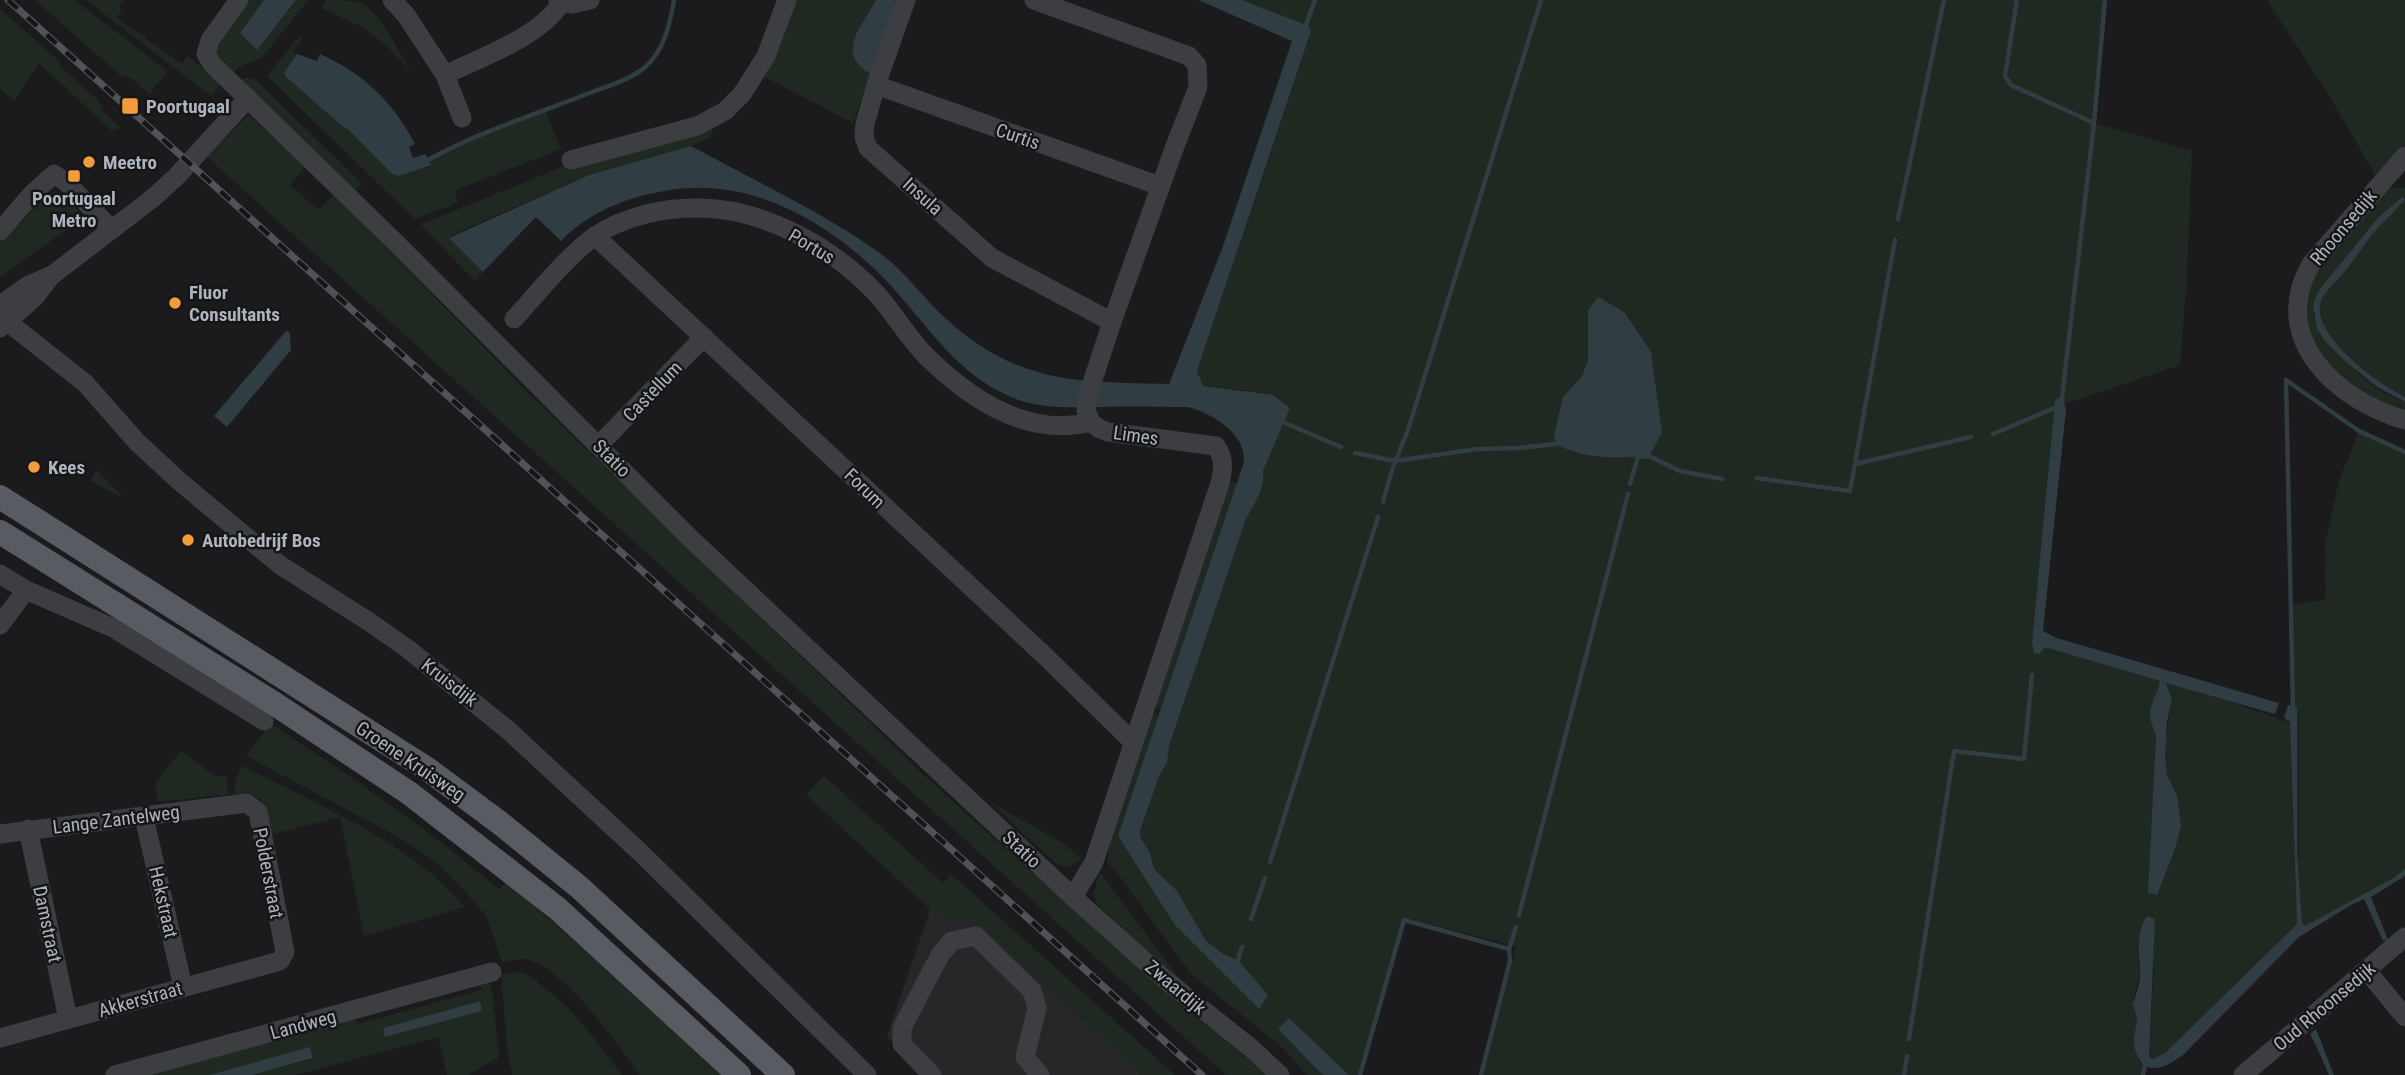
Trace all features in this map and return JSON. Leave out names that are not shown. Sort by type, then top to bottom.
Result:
[{"type":"main road","name":"Groene Kruisweg","points":[[0,497],[426,768],[490,815],[579,887],[783,1075]]},
{"type":"main road","name":"Groene Kruisweg","points":[[0,531],[275,704],[419,801],[558,909],[739,1075]]},
{"type":"street","name":"Statio","points":[[239,0],[210,40],[206,54],[212,64],[690,538],[1073,897]]},
{"type":"street","points":[[392,0],[406,15],[445,75],[462,118]]},
{"type":"street","points":[[445,75],[539,28],[555,13],[560,1],[582,4],[590,0]]},
{"type":"street","points":[[571,159],[697,126],[725,111],[742,94],[760,67],[787,0]]},
{"type":"street","name":"Insula","points":[[906,0],[865,124],[864,137],[868,148],[992,258],[1112,322]]},
{"type":"street","points":[[1034,0],[1189,56],[1197,65],[1198,87],[1112,322],[1088,395],[1089,417]]},
{"type":"street","name":"Curtis","points":[[876,85],[1160,186]]},
{"type":"street","points":[[2,318],[35,298],[51,276],[153,198],[177,176],[248,98]]},
{"type":"street","name":"Rhoonsedijk","points":[[2405,156],[2311,264],[2302,278],[2297,308],[2302,338],[2313,361],[2351,394],[2370,406],[2405,420]]},
{"type":"street","points":[[0,231],[32,194],[54,174],[67,183],[112,230]]},
{"type":"street","name":"Portus","points":[[513,319],[582,247],[616,224],[660,211],[689,207],[719,208],[760,218],[799,236],[840,262],[873,291],[926,356],[970,394],[986,404],[1036,423],[1072,427],[1089,417]]},
{"type":"street","name":"Forum","points":[[596,236],[1046,657],[1133,742]]},
{"type":"street","name":"Kruisdijk","points":[[2,318],[85,383],[137,442],[179,481],[280,565],[408,649],[508,730],[632,845],[867,1075]]},
{"type":"street","name":"Castellum","points":[[599,445],[704,337]]},
{"type":"street","name":"Limes","points":[[1073,897],[1094,862],[1220,483],[1223,456],[1216,446],[1108,432],[1098,428],[1089,417]]},
{"type":"street","points":[[0,573],[26,590],[113,628],[264,721]]},
{"type":"street","points":[[0,625],[26,590]]},
{"type":"street","name":"Polderstraat","points":[[233,804],[247,803],[258,812],[285,952],[281,961]]},
{"type":"street","name":"Lange Zantelweg","points":[[0,834],[233,804]]},
{"type":"street","name":"Hekstraat","points":[[144,817],[183,987]]},
{"type":"street","name":"Damstraat","points":[[27,830],[68,1019]]},
{"type":"street","name":"Zwaardijk","points":[[1073,897],[1168,982],[1251,1048],[1280,1075]]},
{"type":"street","points":[[932,1075],[902,1044],[902,1028],[940,955],[952,940],[976,936],[1032,991],[1037,1008],[1025,1057],[1040,1075]]},
{"type":"street","name":"Oud Rhoonsedijk","points":[[2243,1075],[2405,937]]},
{"type":"street","name":"Akkerstraat","points":[[0,1038],[281,961]]},
{"type":"street","points":[[2367,971],[2405,1017]]},
{"type":"street","name":"Landweg","points":[[114,1075],[492,972]]},
{"type":"shaded area","points":[[35,0],[75,0],[167,71],[150,95],[132,79],[121,76]]},
{"type":"shaded area","points":[[86,0],[124,0],[119,6],[122,9],[117,18],[182,64],[188,56],[219,83],[218,88],[211,96]]},
{"type":"shaded area","points":[[246,0],[264,0],[240,33],[257,50],[296,0],[308,0],[262,58],[241,66],[233,73],[217,58],[215,47]]},
{"type":"shaded area","points":[[264,0],[296,0],[257,50],[240,33]]},
{"type":"shaded area","points":[[326,0],[352,1],[365,5],[384,26],[411,71],[384,43],[360,26],[321,8]]},
{"type":"shaded area","points":[[793,0],[876,0],[859,28],[853,48],[854,57],[860,66],[871,74],[853,123],[763,76]]},
{"type":"shaded area","points":[[876,0],[897,0],[871,74],[860,66],[854,57],[853,48],[859,28]]},
{"type":"shaded area","points":[[1198,0],[1242,0],[1309,26],[1311,31],[1197,371],[1203,386],[1273,395],[1290,408],[1263,471],[1261,490],[1246,519],[1169,746],[1167,763],[1159,776],[1140,831],[1154,869],[1177,891],[1206,941],[1225,955],[1238,960],[1268,995],[1259,1009],[1175,925],[1118,836],[1243,465],[1241,445],[1227,427],[1218,420],[1188,407],[1055,407],[1032,404],[1009,396],[991,387],[959,363],[894,289],[846,245],[791,210],[729,190],[697,188],[664,191],[635,198],[596,214],[561,241],[536,217],[483,272],[449,238],[589,175],[691,146],[809,209],[877,251],[903,273],[942,315],[995,355],[1048,375],[1104,382],[1169,384],[1222,249],[1292,41]]},
{"type":"shaded area","points":[[1242,0],[2105,0],[2094,123],[2192,151],[2180,365],[2064,404],[2063,396],[2055,400],[2032,642],[2160,681],[2150,719],[2156,738],[2157,895],[2174,852],[2177,796],[2167,775],[2163,757],[2172,700],[2166,682],[2290,723],[2297,924],[2165,1053],[2153,1059],[2149,1057],[2154,967],[2140,949],[2140,972],[2132,1005],[2136,1021],[2135,1046],[2138,1058],[2145,1068],[2143,1075],[1483,1075],[1516,946],[1405,918],[1360,1075],[1349,1075],[1289,1018],[1279,1029],[1324,1075],[1307,1075],[1281,1046],[1191,974],[1107,862],[1112,832],[1152,713],[1159,715],[1118,837],[1259,1009],[1238,960],[1206,941],[1169,883],[1154,869],[1140,831],[1159,776],[1167,763],[1169,746],[1246,519],[1261,490],[1263,471],[1290,408],[1243,390],[1203,386],[1197,371],[1311,31],[1309,26]],"holes":[[[1588,311],[1649,456],[1596,457],[1554,435],[1563,397],[1582,376],[1588,360]]]},
{"type":"shaded area","points":[[2267,0],[2405,0],[2405,144],[2377,178],[2330,97]]},
{"type":"shaded area","points":[[0,9],[60,62],[59,65],[98,100],[102,111],[121,128],[112,131],[39,63],[14,101],[0,88]]},
{"type":"shaded area","points":[[299,36],[302,39],[292,52],[297,54],[285,72],[286,77],[349,129],[392,174],[399,176],[430,165],[428,160],[458,144],[545,110],[561,149],[454,191],[459,202],[415,219],[267,76]]},
{"type":"shaded area","points":[[297,54],[317,61],[320,54],[363,80],[387,103],[407,129],[415,144],[409,147],[413,158],[425,154],[431,165],[399,176],[392,174],[349,130],[286,77],[284,73]]},
{"type":"shaded area","points":[[246,77],[256,80],[362,184],[354,191],[241,80]]},
{"type":"shaded area","points":[[248,115],[306,166],[290,185],[319,210],[334,194],[528,393],[927,778],[1175,1001],[1269,1075],[1226,1075],[207,157]]},
{"type":"shaded area","points":[[714,124],[711,137],[691,146],[589,175],[452,235],[449,238],[483,272],[475,281],[422,226],[569,164]]},
{"type":"shaded area","points":[[2405,188],[2405,196],[2367,231],[2319,290],[2314,317],[2342,355],[2364,378],[2376,388],[2405,402],[2405,416],[2335,376],[2304,327],[2305,299],[2312,277],[2382,190]]},
{"type":"shaded area","points":[[54,192],[62,194],[84,217],[0,277],[0,244],[45,197]]},
{"type":"shaded area","points":[[2403,196],[2405,200],[2371,236],[2326,292],[2320,305],[2321,318],[2338,345],[2365,371],[2405,397],[2405,402],[2377,387],[2326,342],[2317,329],[2313,305],[2319,290],[2377,219]]},
{"type":"shaded area","points":[[2405,200],[2405,397],[2365,370],[2338,345],[2321,318],[2320,305],[2326,292],[2371,236]]},
{"type":"shaded area","points":[[1598,297],[1624,312],[1651,352],[1662,433],[1649,456],[1590,455],[1556,444],[1554,435],[1563,397],[1582,376],[1588,360],[1588,311]]},
{"type":"shaded area","points":[[286,331],[290,333],[291,350],[227,427],[214,416]]},
{"type":"shaded area","points":[[2063,395],[2066,410],[2043,631],[2057,638],[2279,703],[2275,714],[2166,683],[2172,700],[2167,721],[2165,757],[2167,775],[2177,796],[2181,826],[2157,895],[2148,893],[2156,738],[2150,715],[2160,681],[2045,647],[2039,654],[2034,653],[2032,642],[2055,400]]},
{"type":"shaded area","points":[[2359,431],[2405,452],[2405,869],[2305,927],[2302,922],[2297,851],[2297,707],[2291,706],[2289,605],[2323,600],[2326,597],[2325,543],[2339,481]]},
{"type":"shaded area","points":[[96,470],[121,495],[121,497],[90,481]]},
{"type":"shaded area","points":[[1229,480],[1237,483],[1161,710],[1153,707]]},
{"type":"shaded area","points":[[2288,705],[2297,707],[2297,851],[2302,922],[2305,926],[2405,869],[2405,876],[2371,897],[2388,940],[2383,941],[2364,899],[2351,905],[2299,937],[2184,1054],[2163,1066],[2152,1068],[2142,1063],[2135,1048],[2137,1020],[2132,1005],[2140,979],[2140,936],[2147,916],[2155,919],[2149,1057],[2153,1059],[2165,1053],[2297,924],[2290,722],[2284,718]]},
{"type":"shaded area","points":[[271,724],[388,803],[499,889],[507,882],[653,1010],[722,1075],[640,1075],[590,1010],[559,978],[529,960],[502,962],[487,917],[432,859],[400,838],[246,756]]},
{"type":"shaded area","points":[[181,751],[215,776],[227,776],[228,794],[158,802],[155,784]]},
{"type":"shaded area","points":[[243,766],[331,810],[391,844],[443,884],[465,907],[364,936],[340,817],[269,835],[261,799],[249,793],[234,795],[236,778]]},
{"type":"shaded area","points":[[824,776],[943,883],[951,874],[1175,1075],[1139,1075],[976,920],[941,919],[806,795]]},
{"type":"shaded area","points":[[990,802],[1064,844],[1082,859],[1069,867],[1056,864]]},
{"type":"shaded area","points":[[1100,872],[1178,977],[1247,1039],[1137,943],[1098,905],[1094,896]]},
{"type":"shaded area","points":[[962,891],[1154,1075],[926,1075],[887,1036],[935,895]]},
{"type":"shaded area","points":[[523,972],[552,994],[577,1019],[622,1075],[512,1075],[501,974]]},
{"type":"shaded area","points":[[480,980],[489,983],[492,989],[499,1057],[468,1075],[447,1075],[438,1037],[295,1075],[252,1075],[313,1059],[310,1048],[209,1075],[134,1075],[354,1015],[357,1024],[482,990]],"holes":[[[479,1001],[482,1011],[386,1037],[383,1028]]]},
{"type":"shaded area","points":[[480,1001],[482,1011],[385,1037],[383,1028]]},
{"type":"shaded area","points":[[1289,1018],[1349,1075],[1324,1075],[1319,1071],[1278,1029]]},
{"type":"shaded area","points":[[2316,1029],[2334,1075],[2329,1075],[2310,1034]]},
{"type":"shaded area","points":[[310,1047],[313,1058],[252,1075],[209,1075]]},
{"type":"waterway","points":[[428,160],[485,133],[615,84],[639,72],[652,61],[661,45],[674,0]]},
{"type":"waterway","points":[[1306,25],[1315,0]]},
{"type":"waterway","points":[[1383,502],[1408,430],[1541,0]]},
{"type":"waterway","points":[[1898,219],[1944,0]]},
{"type":"waterway","points":[[2017,0],[2005,76],[2011,85],[2094,123],[2062,398]]},
{"type":"waterway","points":[[2094,123],[2105,0]]},
{"type":"waterway","points":[[1757,478],[1850,491],[1895,240]]},
{"type":"waterway","points":[[2293,709],[2286,380],[2359,431],[2405,452]]},
{"type":"waterway","points":[[1993,434],[2059,406]]},
{"type":"waterway","points":[[1285,423],[1341,447]]},
{"type":"waterway","points":[[1855,464],[1971,437]]},
{"type":"waterway","points":[[1355,453],[1395,461],[1477,449],[1556,444]]},
{"type":"waterway","points":[[1630,484],[1638,457],[1649,456],[1680,471],[1722,479]]},
{"type":"waterway","points":[[1519,915],[1628,494]]},
{"type":"waterway","points":[[1270,862],[1378,517]]},
{"type":"waterway","points":[[1909,1039],[1954,751],[2024,759],[2032,675]]},
{"type":"waterway","points":[[1251,919],[1265,878]]},
{"type":"waterway","points":[[1360,1075],[1404,920],[1509,949],[1516,927]]},
{"type":"waterway","points":[[1238,960],[1242,947]]},
{"type":"waterway","points":[[1481,1075],[1510,961],[1509,949]]},
{"type":"waterway","points":[[1904,1075],[1907,1056]]},
{"type":"waterway","points":[[2143,1075],[2145,1065]]},
{"type":"railway","points":[[8,0],[1202,1075]]},
{"type":"place","name":"Poortugaal","points":[[130,106]]},
{"type":"place","name":"Meetro","points":[[89,162]]},
{"type":"place","name":"Poortugaal Metro","points":[[74,176]]},
{"type":"place","name":"Fluor Consultants","points":[[175,303]]},
{"type":"place","name":"Kees","points":[[34,467]]},
{"type":"place","name":"Autobedrijf Bos","points":[[188,540]]}]
